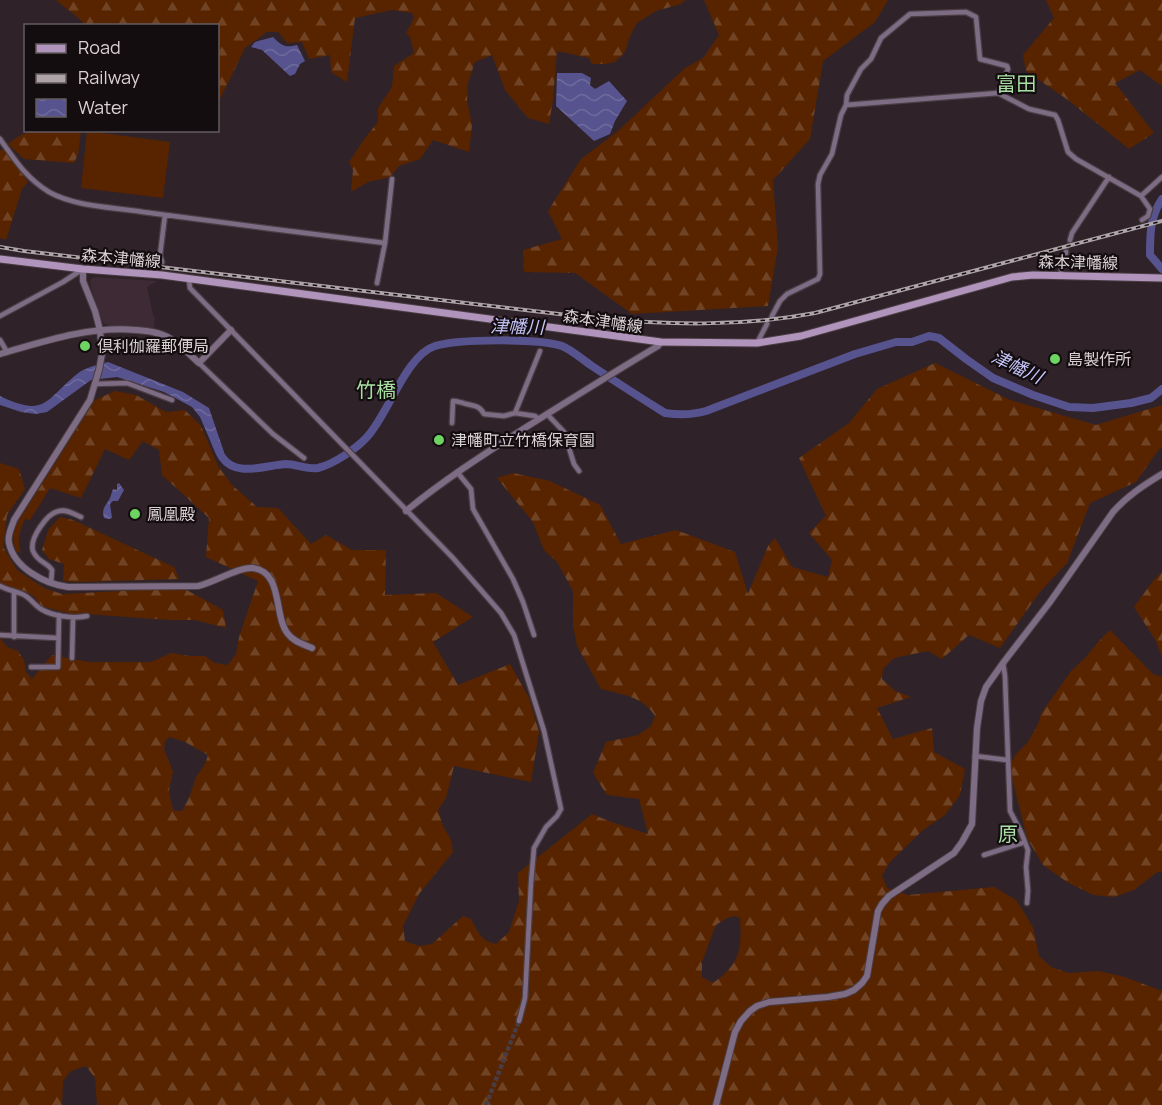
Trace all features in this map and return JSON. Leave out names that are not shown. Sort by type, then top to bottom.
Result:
[{"type":"main road","name":"森本津幡線","points":[[0,259],[162,275],[661,342],[757,343],[801,336],[1012,277],[1033,274],[1161,278]]},
{"type":"street","points":[[772,316],[787,294],[819,279],[820,175],[832,154],[847,95],[881,38],[910,14],[966,12],[976,17],[980,59],[1006,66],[1008,69],[998,93]]},
{"type":"street","points":[[846,105],[998,93],[1029,109],[1055,115],[1068,152],[1076,159],[1141,196],[1150,209],[1148,216],[1142,220]]},
{"type":"street","points":[[0,138],[16,163],[29,177],[51,193],[76,202],[385,243]]},
{"type":"street","points":[[1070,240],[1072,233],[1109,177]]},
{"type":"street","points":[[1141,196],[1162,177]]},
{"type":"street","points":[[377,283],[385,243],[392,179]]},
{"type":"street","points":[[162,262],[160,255],[165,215]]},
{"type":"street","points":[[1060,275],[1066,252]]},
{"type":"street","points":[[0,316],[83,269]]},
{"type":"street","points":[[83,269],[83,281],[100,330],[102,354],[95,384],[90,400],[18,514],[9,538],[14,557],[22,566],[51,583],[68,587],[198,586],[242,570],[251,568],[259,570],[266,574],[275,588],[286,633],[292,639],[312,648]]},
{"type":"street","points":[[189,280],[190,288],[453,558],[501,613],[514,635],[546,742],[561,809],[546,827],[534,848],[525,999],[519,1021]]},
{"type":"street","points":[[757,343],[767,324]]},
{"type":"street","points":[[0,340],[4,353],[61,337],[116,328],[152,332],[173,339],[273,434],[304,459]]},
{"type":"street","points":[[199,363],[231,330]]},
{"type":"street","points":[[406,511],[457,472],[661,342]]},
{"type":"street","points":[[514,412],[540,351]]},
{"type":"street","points":[[95,384],[127,383],[172,400]]},
{"type":"street","points":[[452,423],[453,401],[471,404],[482,409],[484,414],[504,416],[514,412],[536,416],[539,419]]},
{"type":"street","points":[[547,414],[564,432],[574,464],[579,471]]},
{"type":"street","points":[[457,472],[471,489],[473,509],[513,579],[524,602],[534,635]]},
{"type":"street","points":[[716,1105],[735,1032],[750,1011],[769,1002],[828,997],[854,990],[867,976],[878,911],[882,904],[889,896],[954,853],[963,842],[972,824],[977,728],[981,701],[986,687],[1050,602],[1113,512],[1135,491],[1162,474]]},
{"type":"street","points":[[51,583],[52,570],[48,565],[39,561],[33,550],[33,542],[48,516],[53,512],[66,510],[81,517]]},
{"type":"street","points":[[0,586],[28,597],[40,609],[73,618],[87,616]]},
{"type":"street","points":[[14,592],[14,637]]},
{"type":"street","points":[[31,667],[58,666],[59,615]]},
{"type":"street","points":[[72,658],[73,618]]},
{"type":"street","points":[[0,635],[58,638]]},
{"type":"street","points":[[1003,663],[1010,811],[1028,850],[1027,903]]},
{"type":"street","points":[[975,756],[1007,760]]},
{"type":"street","points":[[984,855],[1025,842]]},
{"type":"shaded area","points":[[94,277],[158,281],[147,287],[155,317],[154,329],[103,323],[90,283]]},
{"type":"green space","points":[[56,0],[685,0],[681,4],[656,11],[637,23],[625,52],[615,62],[592,64],[589,58],[557,51],[549,124],[528,118],[505,90],[492,55],[475,62],[468,83],[467,100],[472,125],[469,152],[433,140],[420,159],[399,166],[390,177],[368,182],[351,192],[353,170],[349,162],[378,122],[378,108],[392,87],[394,66],[414,53],[410,37],[406,33],[414,18],[412,13],[392,10],[355,18],[347,82],[331,72],[330,55],[309,59],[302,42],[287,43],[278,32],[267,32],[245,48],[219,101],[219,24],[81,24],[83,22]]},
{"type":"green space","points":[[704,0],[888,0],[875,22],[823,61],[810,139],[773,180],[778,247],[768,306],[632,314],[575,273],[524,272],[523,250],[562,239],[548,211],[581,159],[618,131],[685,68],[703,58],[719,35]]},
{"type":"green space","points":[[1046,0],[1162,0],[1162,86],[1140,70],[1115,83],[1154,133],[1129,149],[1068,100],[1026,71],[1023,55],[1054,18]]},
{"type":"green space","points":[[31,132],[81,132],[78,154],[74,163],[24,159],[8,144]]},
{"type":"green space","points":[[87,132],[170,142],[163,198],[81,188]]},
{"type":"green space","points":[[0,150],[5,150],[28,182],[22,189],[6,240],[0,238]]},
{"type":"green space","points":[[935,363],[1010,400],[1096,425],[1162,405],[1162,448],[1136,482],[1090,503],[1067,563],[1039,593],[1000,648],[969,635],[942,659],[928,651],[894,658],[883,669],[882,679],[895,691],[911,697],[877,708],[893,739],[932,728],[934,752],[965,769],[960,795],[945,815],[923,830],[890,862],[882,875],[887,888],[908,895],[994,887],[1016,900],[1033,927],[1039,956],[1051,967],[1069,973],[1099,971],[1125,977],[1162,991],[1162,1105],[97,1105],[95,1078],[86,1066],[71,1071],[63,1081],[62,1105],[0,1105],[0,638],[7,647],[18,651],[24,660],[26,672],[32,679],[52,655],[89,662],[151,662],[171,653],[205,656],[215,663],[228,665],[236,654],[239,637],[258,581],[206,557],[209,518],[162,475],[159,450],[143,441],[129,460],[105,449],[81,498],[50,488],[30,520],[25,519],[19,540],[21,553],[16,551],[14,534],[19,520],[95,400],[115,391],[136,395],[166,412],[185,410],[201,426],[218,466],[232,485],[257,507],[278,508],[311,544],[326,535],[352,550],[386,550],[385,595],[436,593],[473,617],[433,642],[458,685],[510,664],[529,698],[539,732],[531,782],[454,766],[446,798],[438,810],[451,840],[453,852],[419,894],[403,926],[405,941],[419,946],[432,944],[463,916],[471,919],[483,938],[496,944],[509,932],[519,901],[518,873],[592,814],[648,834],[639,799],[607,795],[593,773],[606,742],[638,735],[651,726],[655,716],[638,700],[601,689],[577,646],[573,625],[573,591],[557,562],[544,550],[533,522],[497,478],[513,473],[550,481],[600,505],[621,544],[676,530],[735,552],[748,594],[768,546],[775,538],[792,567],[828,577],[832,560],[809,533],[826,516],[799,458],[849,423],[877,389]],"holes":[[[170,737],[185,742],[208,755],[182,811],[174,811],[171,803],[169,790],[173,772],[164,749],[165,741]],[[735,916],[740,918],[737,955],[729,969],[713,983],[702,977],[702,962],[716,925]]]},
{"type":"green space","points":[[0,463],[19,469],[25,489],[7,515],[3,547],[17,570],[44,588],[62,594],[183,588],[223,610],[226,628],[195,620],[75,615],[41,606],[35,597],[25,591],[0,584]]},
{"type":"green space","points":[[60,517],[73,520],[174,567],[179,579],[63,581],[64,564],[49,559],[42,550],[48,530]]},
{"type":"green space","points":[[1162,572],[1162,657],[1156,641],[1134,607]]},
{"type":"green space","points":[[1110,630],[1153,674],[1162,677],[1162,871],[1134,890],[1114,897],[1093,895],[1067,882],[1043,865],[1027,838],[1009,766],[1016,754],[1028,742],[1041,714],[1071,671]]},
{"type":"water","points":[[273,37],[284,46],[297,45],[305,61],[300,64],[295,74],[290,76],[262,50],[251,47],[255,42]]},
{"type":"water","points":[[557,73],[582,73],[591,78],[590,85],[595,89],[609,81],[627,101],[610,134],[594,141],[556,106]]},
{"type":"water","points":[[108,362],[183,392],[209,408],[224,452],[216,454],[200,417],[192,407],[164,392],[117,377],[91,380],[47,412],[36,414],[21,412],[0,405],[0,396],[27,406],[44,403],[80,372]]},
{"type":"water","points":[[119,483],[124,490],[118,501],[110,504],[112,518],[104,518],[104,507],[113,489],[117,490]]},
{"type":"waterway","name":"津幡川","points":[[1162,199],[1153,219],[1150,255],[1162,269]]},
{"type":"waterway","name":"津幡川","points":[[216,444],[222,457],[228,463],[243,469],[286,464],[310,468],[324,466],[344,456],[367,437],[406,373],[425,352],[435,346],[479,341],[536,342],[562,346],[665,413],[675,414],[706,411],[855,354],[896,342],[912,342],[929,336],[939,338],[993,378],[1069,407],[1093,408],[1131,403],[1151,398],[1162,389]]},
{"type":"tunnel","points":[[1066,252],[1070,240]]},
{"type":"tunnel","points":[[486,1105],[519,1021]]},
{"type":"railway","points":[[0,247],[593,318],[649,322],[732,323],[815,313],[1162,221]]},
{"type":"place","name":"倶利伽羅郵便局","points":[[85,346]]},
{"type":"place","name":"島製作所","points":[[1055,359]]},
{"type":"place","name":"津幡町立竹橋保育園","points":[[439,440]]},
{"type":"place","name":"鳳凰殿","points":[[135,514]]},
{"type":"district","name":"富田","points":[[1016,84]]},
{"type":"district","name":"竹橋","points":[[376,390]]},
{"type":"district","name":"原","points":[[1008,834]]}]
